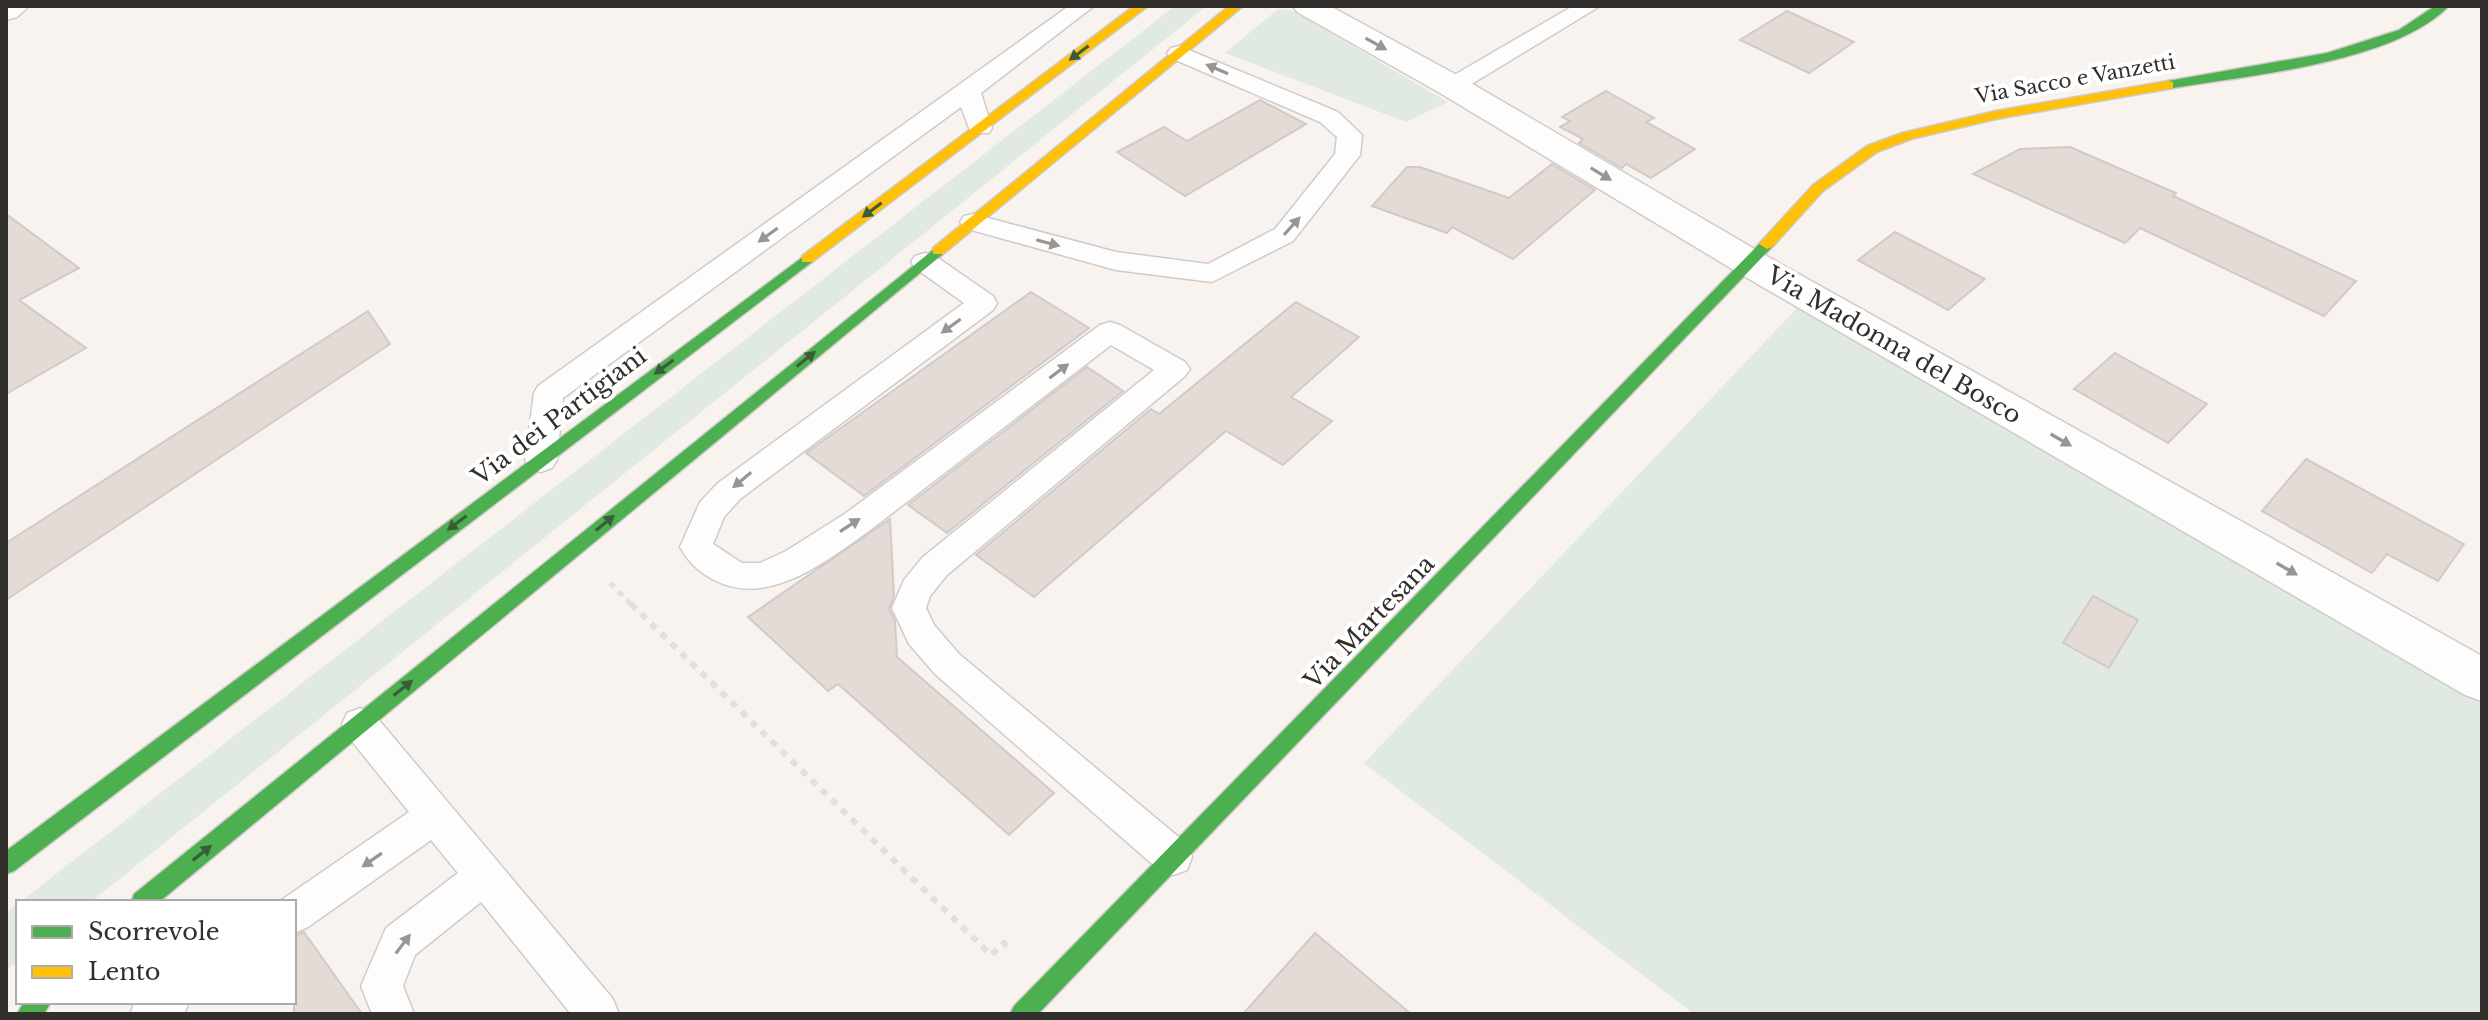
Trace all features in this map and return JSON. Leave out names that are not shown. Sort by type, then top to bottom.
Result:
[{"type":"street","points":[[6,11],[14,6]]},
{"type":"street","name":"Via dei Partigiani","points":[[6,864],[1142,6]]},
{"type":"street","points":[[144,900],[1237,6]]},
{"type":"street","name":"Via Madonna del Bosco","points":[[1308,6],[1452,86],[1750,263],[2482,680]]},
{"type":"street","name":"Via Sacco e Vanzetti","points":[[1750,263],[1818,188],[1872,149],[1907,136],[1996,115],[2329,57],[2404,33],[2443,6]]},
{"type":"street","name":"Via Martesana","points":[[1022,1014],[1750,263]]},
{"type":"lane","points":[[541,460],[549,393],[1083,6]]},
{"type":"lane","points":[[1452,86],[1589,6]]},
{"type":"lane","points":[[973,222],[1116,261],[1212,273],[1284,235],[1347,155],[1350,135],[1329,117],[1179,53]]},
{"type":"lane","points":[[968,91],[980,128]]},
{"type":"lane","points":[[925,262],[983,303],[740,482],[711,511],[696,547],[709,562],[745,577],[760,576],[801,558],[863,517],[1110,332],[1175,369],[935,566],[916,590],[909,608],[921,634],[947,664],[1173,857]]},
{"type":"lane","points":[[360,724],[598,1014]]},
{"type":"lane","points":[[296,913],[436,815]]},
{"type":"lane","points":[[393,1014],[382,986],[400,942],[485,875]]},
{"type":"path","points":[[604,577],[991,955],[1004,943],[1048,987]]},
{"type":"shaded area","points":[[1175,6],[1207,6],[93,900],[23,900]]},
{"type":"shaded area","points":[[1278,9],[1293,11],[1448,102],[1406,122],[1225,53]]},
{"type":"shaded area","points":[[1802,303],[2482,699],[2482,1014],[1694,1014],[1364,763]]},
{"type":"shaded area","points":[[16,905],[16,962],[6,970],[6,913]]},
{"type":"building","points":[[1787,11],[1854,42],[1809,73],[1740,40]]},
{"type":"building","points":[[1606,91],[1654,118],[1646,122],[1695,149],[1651,178],[1626,164],[1622,168],[1579,143],[1583,139],[1560,127],[1570,121],[1562,117]]},
{"type":"building","points":[[1260,100],[1306,124],[1185,196],[1117,152],[1164,127],[1187,141]]},
{"type":"building","points":[[2070,147],[2176,193],[2173,196],[2356,281],[2324,316],[2140,228],[2125,243],[1973,174],[2020,149]]},
{"type":"building","points":[[1552,164],[1595,190],[1513,259],[1452,227],[1447,233],[1372,206],[1407,167],[1420,167],[1509,198]]},
{"type":"building","points":[[6,214],[79,268],[19,300],[86,348],[6,394]]},
{"type":"building","points":[[1895,232],[1985,279],[1948,310],[1858,260]]},
{"type":"building","points":[[1031,292],[1089,328],[864,496],[806,453]]},
{"type":"building","points":[[1296,302],[1359,337],[1291,397],[1332,421],[1283,465],[1226,431],[1034,597],[976,555],[1151,409],[1159,414]]},
{"type":"building","points":[[368,311],[390,344],[6,600],[6,543]]},
{"type":"building","points":[[2115,353],[2207,404],[2168,443],[2074,389]]},
{"type":"building","points":[[1087,367],[1123,391],[947,533],[908,505]]},
{"type":"building","points":[[2306,459],[2464,544],[2438,581],[2387,554],[2372,573],[2262,511]]},
{"type":"building","points":[[890,519],[894,596],[889,609],[895,621],[897,657],[1054,793],[1009,835],[838,684],[828,691],[748,617]]},
{"type":"building","points":[[2093,596],[2138,620],[2109,668],[2063,643]]},
{"type":"building","points":[[304,932],[362,1014],[294,1014],[296,935]]},
{"type":"building","points":[[1315,933],[1411,1014],[1243,1014]]},
{"type":"traffic: fast","points":[[2168,85],[2329,57],[2404,33],[2443,6]]},
{"type":"traffic: fast","points":[[1022,1014],[1767,244]]},
{"type":"traffic: fast","points":[[144,900],[938,251]]},
{"type":"traffic: fast","points":[[6,864],[807,259]]},
{"type":"traffic: fast","points":[[29,1014],[37,1004]]},
{"type":"traffic: slow","points":[[807,259],[1142,6]]},
{"type":"traffic: slow","points":[[938,251],[1237,6]]},
{"type":"traffic: slow","points":[[1767,244],[1818,188],[1872,149],[1907,136],[1996,115],[2168,85]]}]
